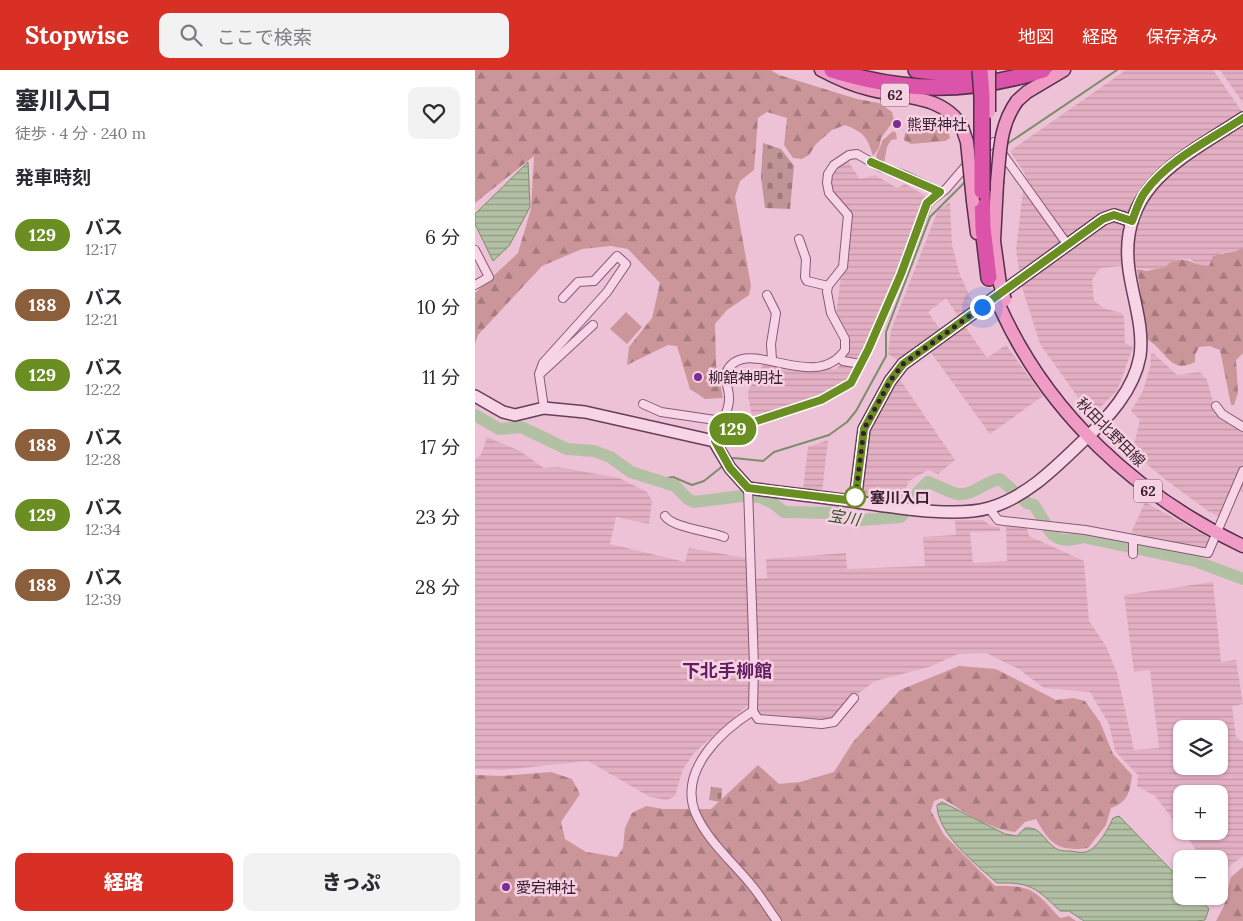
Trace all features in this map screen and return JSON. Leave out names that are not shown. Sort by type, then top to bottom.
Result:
[{"type":"highway","points":[[833,70],[893,85],[940,89],[992,83],[1043,70]]},
{"type":"highway","points":[[865,70],[916,78],[1007,70]]},
{"type":"highway","points":[[916,70],[977,73]]},
{"type":"highway","points":[[977,73],[982,97],[985,250],[994,284]]},
{"type":"main road","name":"62","points":[[821,70],[839,80],[868,89],[923,100],[942,106],[951,112],[962,127],[985,191]]},
{"type":"main road","points":[[985,191],[989,70]]},
{"type":"main road","points":[[985,191],[1008,114],[1017,101],[1027,92],[1065,70]]},
{"type":"main road","name":"秋田北野田線","points":[[994,284],[1020,338],[1059,402],[1089,436],[1149,492],[1216,533],[1243,546]]},
{"type":"street","points":[[748,493],[855,501],[901,508],[967,512],[989,508],[1031,488],[1089,436],[1119,403],[1137,368],[1140,356],[1139,320],[1128,262],[1129,235],[1132,221],[1143,194],[1169,168],[1243,118]]},
{"type":"street","points":[[715,441],[723,432],[837,392],[851,383],[901,274],[927,203],[953,182],[966,164],[994,142],[1067,244]]},
{"type":"street","points":[[723,432],[722,421],[729,399],[726,381],[728,369],[741,360],[772,360],[798,368],[813,368],[840,358],[845,350],[845,339],[829,308],[828,286],[843,267],[848,215],[829,193],[828,174],[834,165],[849,155],[857,154],[880,167],[904,175],[940,192]]},
{"type":"street","points":[[855,501],[864,429],[890,381],[903,364],[1067,244],[1110,215],[1120,215],[1132,221]]},
{"type":"street","points":[[799,239],[806,259],[807,281],[828,286]]},
{"type":"street","points":[[475,250],[489,277],[475,285]]},
{"type":"street","points":[[544,408],[539,374],[543,363],[607,292],[626,264],[617,256],[594,281],[578,282],[563,298]]},
{"type":"street","points":[[767,295],[775,314],[771,344],[772,360]]},
{"type":"street","points":[[539,374],[593,325]]},
{"type":"street","points":[[840,358],[843,361],[861,364]]},
{"type":"street","points":[[475,396],[503,412],[515,415],[544,408],[629,420],[715,441],[727,464],[748,493],[753,711],[758,719],[822,724],[834,722],[855,698]]},
{"type":"street","points":[[643,404],[661,412],[722,421]]},
{"type":"street","points":[[1216,406],[1222,414],[1243,427]]},
{"type":"street","points":[[989,508],[998,520],[1053,525],[1208,553],[1243,471]]},
{"type":"street","points":[[665,516],[667,519],[690,528],[724,537]]},
{"type":"street","points":[[1133,539],[1133,554]]},
{"type":"street","points":[[753,711],[739,720],[706,752],[693,779],[693,798],[695,811],[714,843],[753,887],[777,921]]},
{"type":"shaded area","points":[[1126,70],[1213,70],[1243,113],[1243,247],[1236,251],[1222,253],[1210,266],[1200,266],[1190,259],[1184,259],[1176,260],[1169,263],[1167,267],[1157,270],[1122,266],[1101,268],[1097,272],[1092,280],[1094,301],[1104,308],[1121,313],[1124,317],[1125,343],[1133,347],[1117,391],[1097,410],[1087,410],[1040,344],[1021,284],[1016,250],[1025,174],[1010,151]]},
{"type":"shaded area","points":[[1220,70],[1243,70],[1243,103]]},
{"type":"shaded area","points":[[847,160],[860,179],[875,175],[897,188],[905,184],[926,196],[885,304],[859,361],[845,357],[850,347],[849,340],[836,315],[841,275],[847,266],[851,213],[834,194],[829,184],[830,175]]},
{"type":"shaded area","points":[[528,162],[530,207],[509,246],[493,261],[475,224],[475,214]]},
{"type":"shaded area","points":[[950,202],[952,245],[960,275],[974,305],[958,316],[946,298],[928,312],[940,329],[897,360],[888,354],[891,330],[938,210]]},
{"type":"shaded area","points":[[964,325],[987,358],[1006,345],[1043,396],[990,434],[929,350]]},
{"type":"shaded area","points":[[1151,354],[1154,354],[1177,375],[1200,372],[1207,380],[1216,412],[1243,428],[1243,492],[1232,488],[1220,517],[1208,511],[1166,480],[1137,456],[1133,449],[1140,420],[1131,411],[1143,391],[1150,367]]},
{"type":"shaded area","points":[[766,362],[773,362],[779,368],[786,370],[802,371],[828,367],[835,370],[841,364],[855,367],[849,382],[837,391],[753,420],[748,396],[750,379]]},
{"type":"shaded area","points":[[900,380],[955,460],[938,474],[928,470],[909,481],[899,503],[863,497],[860,491],[869,431],[895,384]]},
{"type":"shaded area","points":[[487,437],[520,451],[544,468],[558,467],[619,478],[647,492],[652,501],[649,524],[616,517],[610,544],[685,562],[689,548],[746,558],[747,579],[767,578],[766,559],[846,553],[847,569],[925,566],[923,537],[956,535],[955,520],[983,520],[990,525],[1000,527],[1000,531],[970,532],[973,563],[1007,561],[1006,526],[1026,525],[1029,536],[1084,561],[1089,621],[1106,646],[1117,673],[1134,750],[1159,748],[1150,670],[1134,672],[1124,595],[1213,582],[1221,662],[1236,660],[1243,704],[1232,706],[1236,737],[1243,742],[1243,856],[1228,867],[1228,850],[1196,850],[1189,840],[1228,840],[1228,785],[1173,785],[1173,820],[1155,796],[1137,786],[1138,775],[1115,751],[1109,724],[1090,692],[1044,688],[1019,669],[986,653],[958,654],[929,667],[875,681],[851,699],[836,716],[829,720],[761,714],[750,703],[694,753],[683,769],[675,796],[667,800],[650,797],[588,761],[504,770],[475,769],[475,459],[481,455]]},
{"type":"shaded area","points":[[828,440],[822,493],[803,490],[808,447]]},
{"type":"shaded area","points":[[1145,502],[1211,539],[1206,549],[1131,533]]},
{"type":"shaded area","points":[[942,802],[1005,834],[1017,836],[1025,828],[1034,829],[1057,849],[1079,852],[1086,852],[1094,847],[1106,832],[1113,818],[1119,816],[1173,872],[1173,905],[1205,905],[1209,909],[1205,920],[1084,921],[1069,911],[1060,911],[1045,897],[1026,885],[997,883],[969,858],[951,838],[939,816],[937,805]]},
{"type":"green space","points":[[475,70],[771,70],[779,75],[857,99],[879,103],[892,112],[894,120],[881,138],[879,148],[873,156],[864,136],[845,125],[832,130],[816,144],[809,155],[802,159],[793,158],[784,145],[787,118],[767,112],[758,118],[754,170],[740,181],[735,197],[751,286],[749,295],[727,310],[715,324],[716,364],[723,398],[705,399],[690,389],[677,346],[668,345],[627,365],[629,347],[652,318],[660,283],[628,249],[611,246],[582,249],[542,266],[478,335],[475,344],[475,293],[518,253],[531,209],[534,156],[475,203]]},
{"type":"green space","points":[[907,120],[939,124],[948,132],[950,138],[945,141],[911,144],[904,140]]},
{"type":"green space","points":[[893,131],[896,133],[897,139],[891,140],[887,147],[884,163],[879,165],[876,156],[883,140]]},
{"type":"green space","points":[[763,143],[781,149],[794,166],[790,209],[765,208],[761,178]]},
{"type":"green space","points":[[1243,247],[1243,353],[1236,360],[1238,393],[1234,405],[1231,405],[1220,350],[1209,346],[1199,347],[1195,355],[1195,362],[1180,366],[1169,360],[1147,339],[1137,269],[1147,271],[1166,267],[1169,263],[1181,260],[1209,266],[1213,256],[1236,251]]},
{"type":"green space","points":[[626,312],[642,327],[627,344],[610,329]]},
{"type":"green space","points":[[959,666],[996,669],[1056,700],[1073,698],[1085,701],[1100,722],[1113,754],[1132,775],[1127,796],[1117,806],[1111,808],[1106,825],[1088,848],[1069,849],[1056,844],[1046,835],[1036,819],[1025,822],[1015,832],[986,824],[942,798],[934,801],[931,811],[944,835],[995,886],[1018,887],[1032,891],[1045,901],[1060,918],[1069,916],[1076,921],[475,921],[475,775],[502,776],[551,772],[572,779],[580,794],[561,822],[565,839],[586,852],[617,857],[623,848],[625,828],[632,813],[646,806],[663,809],[711,809],[758,765],[779,784],[800,782],[834,772],[853,742],[900,690]]},
{"type":"green space","points":[[711,787],[722,788],[721,802],[709,800]]},
{"type":"green space","points":[[1243,867],[1243,921],[1216,921],[1224,905],[1228,905],[1228,889],[1231,877]]},
{"type":"waterway","points":[[1007,144],[1117,70]]},
{"type":"waterway","points":[[729,460],[734,458],[763,461],[774,452],[829,435],[847,422],[856,411],[886,356],[886,332],[930,217],[965,182]]},
{"type":"waterway","name":"宝川","points":[[475,415],[499,429],[521,427],[567,449],[594,451],[610,457],[631,472],[675,486],[688,499],[694,502],[742,496],[760,497],[773,503],[784,512],[836,513],[861,520],[901,517],[928,482],[954,493],[964,494],[1000,479],[1027,503],[1034,505],[1052,534],[1057,538],[1063,540],[1083,537],[1195,561],[1243,579]]},
{"type":"waterway","points":[[658,480],[673,477],[692,485],[704,481],[724,465]]},
{"type":"bus line","name":"129","points":[[871,162],[940,192],[927,203],[901,274],[868,350],[851,383],[821,400],[723,432],[715,441],[739,481],[748,488],[855,501],[864,429],[890,381],[903,364],[1103,219],[1110,215],[1120,215],[1132,221],[1143,194],[1156,179],[1169,168],[1243,118]]},
{"type":"place","name":"熊野神社","points":[[897,124]]},
{"type":"place","name":"柳舘神明社","points":[[698,377]]},
{"type":"place","name":"塞川入口","points":[[855,497]]},
{"type":"place","name":"愛宕神社","points":[[506,887]]},
{"type":"district","name":"下北手柳館","points":[[727,670]]},
{"type":"route","points":[[855,497],[855,501],[864,429],[890,381],[903,364],[982,307]]}]
